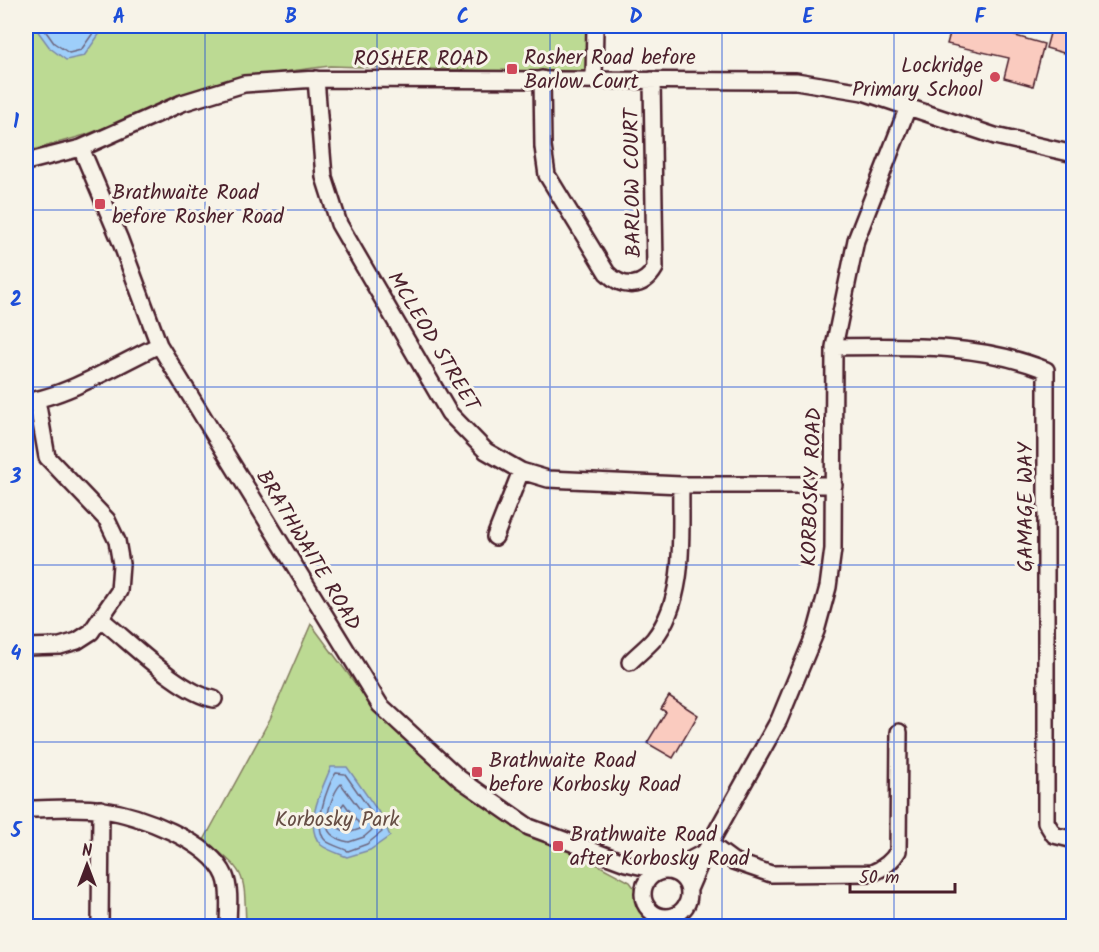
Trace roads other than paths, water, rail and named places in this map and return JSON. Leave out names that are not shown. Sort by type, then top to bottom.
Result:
[{"type":"street","points":[[594,78],[595,26]]},
{"type":"street","name":"ROSHER ROAD","points":[[26,162],[81,148],[182,103],[244,84],[316,79],[594,78],[820,84],[863,92],[995,136],[1074,154]]},
{"type":"street","name":"MCLEOD STREET","points":[[316,79],[324,177],[339,224],[449,413],[486,451],[521,471],[548,479],[576,482],[834,485]]},
{"type":"street","name":"BARLOW COURT","points":[[542,79],[543,147],[548,175],[607,273],[622,285],[642,282],[655,268],[652,80]]},
{"type":"street","name":"KORBOSKY ROAD","points":[[689,889],[708,848],[779,720],[816,631],[828,587],[833,549],[834,347],[856,240],[908,107]]},
{"type":"street","name":"BRATHWAITE ROAD","points":[[81,148],[120,240],[159,345],[380,705],[460,779],[492,804],[529,827],[626,863],[665,871]]},
{"type":"street","points":[[26,647],[60,646],[77,641],[92,632],[119,591],[121,564],[117,541],[107,520],[47,457],[31,400],[159,345]]},
{"type":"street","name":"GAMAGE WAY","points":[[834,347],[946,347],[1028,363],[1046,370],[1046,822],[1054,835],[1074,840]]},
{"type":"street","points":[[495,537],[521,471]]},
{"type":"street","points":[[630,662],[654,638],[677,585],[680,557],[681,485]]},
{"type":"street","points":[[102,620],[185,687],[204,697],[214,699]]},
{"type":"street","points":[[665,871],[682,876],[689,889],[688,903],[671,922],[651,912],[646,906],[643,892],[645,884],[654,874],[665,871],[708,848],[733,861],[771,874],[872,873],[882,869],[898,851],[899,732]]},
{"type":"street","points":[[26,809],[101,809],[134,815],[192,843],[218,865],[226,877],[228,927]]},
{"type":"street","points":[[100,927],[101,809]]},
{"type":"street","name":"BRATHWAITE ROAD","points":[[626,863],[645,884]]},
{"type":"water","points":[[34,26],[105,26],[84,56],[66,60],[50,48]]},
{"type":"water","points":[[331,767],[347,767],[380,814],[390,836],[370,850],[347,857],[324,847],[316,837],[313,828],[316,806]]},
{"type":"place","name":"Rosher Road before Barlow Court","points":[[512,69]]},
{"type":"place","name":"Lockridge Primary School","points":[[995,77]]},
{"type":"place","name":"Brathwaite Road before Rosher Road","points":[[100,204]]},
{"type":"place","name":"Brathwaite Road before Korbosky Road","points":[[477,772]]},
{"type":"place","name":"Brathwaite Road after Korbosky Road","points":[[558,846]]},
{"type":"park label","name":"Korbosky Park","points":[[337,819]]}]
